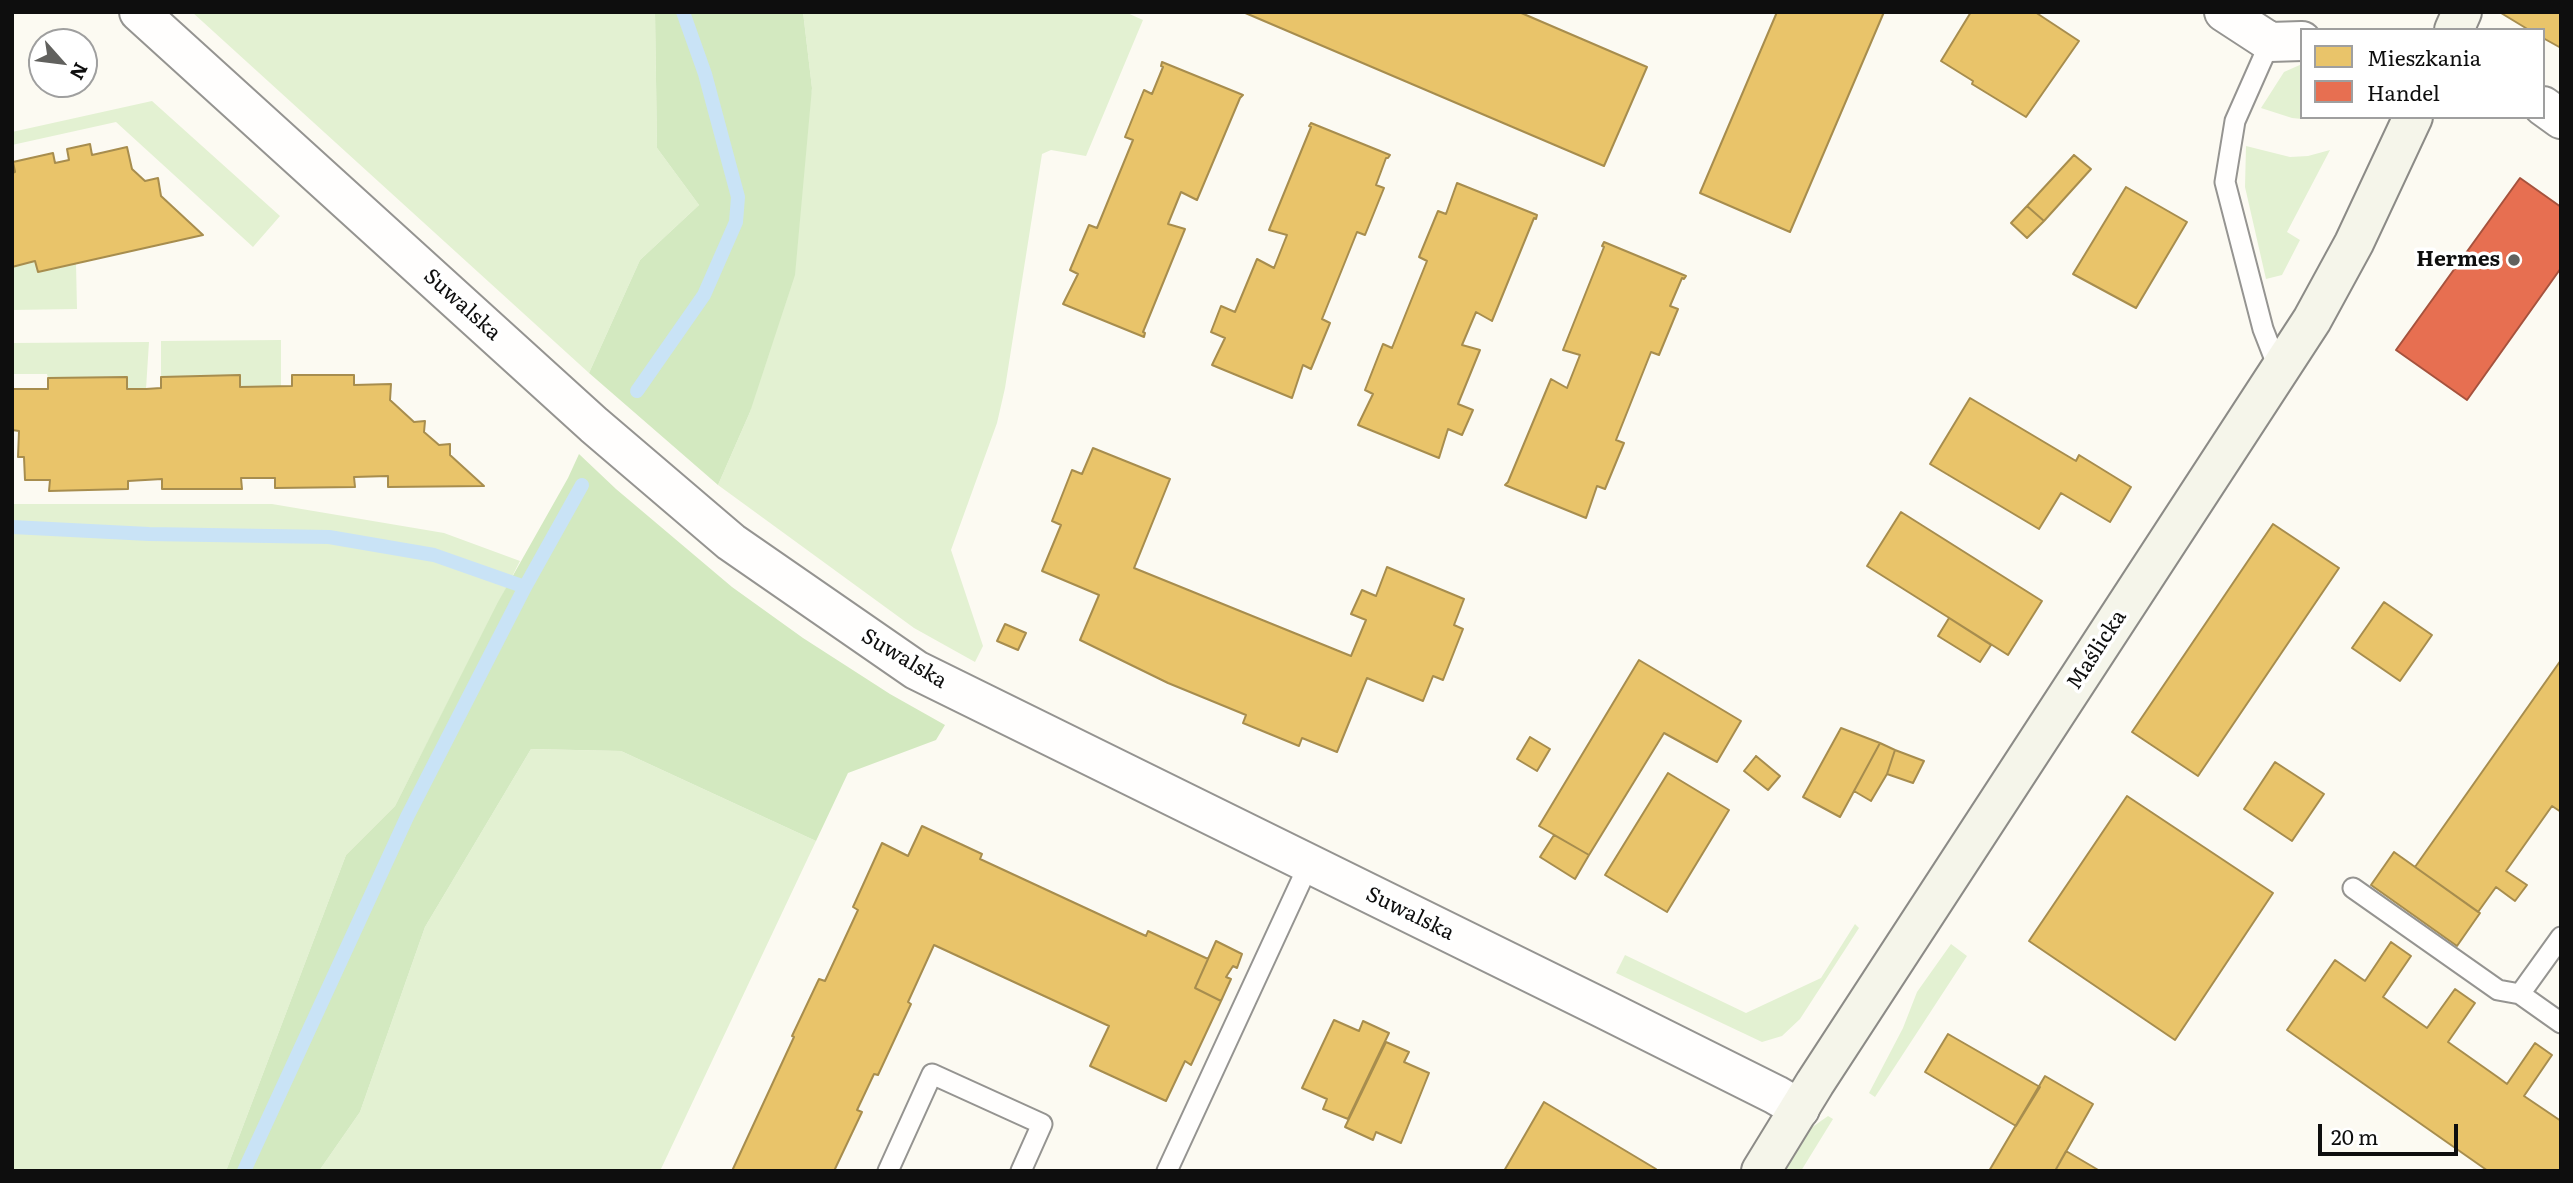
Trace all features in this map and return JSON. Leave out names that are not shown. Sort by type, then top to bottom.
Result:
[{"type":"street","name":"Suwalska","points":[[139,12],[594,425],[731,542],[916,670],[1800,1109]]},
{"type":"street","points":[[2224,12],[2286,42]]},
{"type":"street","points":[[2455,28],[2462,12]]},
{"type":"street","points":[[2545,107],[2561,119]]},
{"type":"street","name":"Maślicka","points":[[1761,1171],[2312,320],[2334,282],[2412,119]]},
{"type":"lane","points":[[2279,370],[2263,329],[2225,182],[2235,121],[2286,42]]},
{"type":"lane","points":[[1167,1171],[1309,864]]},
{"type":"lane","points":[[2353,888],[2498,990],[2520,994],[2561,1023]]},
{"type":"lane","points":[[2520,994],[2561,937]]},
{"type":"lane","points":[[888,1171],[932,1074],[1042,1124],[1021,1171]]},
{"type":"green space","points":[[192,12],[655,12],[657,148],[699,205],[640,260],[589,373]]},
{"type":"green space","points":[[655,12],[803,12],[812,88],[795,275],[750,412],[718,485],[589,373],[640,260],[699,205],[657,148]]},
{"type":"green space","points":[[803,12],[1125,12],[1143,20],[1086,156],[1051,150],[1042,154],[1005,388],[997,423],[951,550],[983,646],[975,662],[914,628],[718,485],[750,412],[812,88]]},
{"type":"green space","points":[[2300,65],[2300,119],[2261,108],[2284,72]]},
{"type":"green space","points":[[152,101],[280,216],[253,247],[116,122],[12,145],[12,132]]},
{"type":"green space","points":[[2246,146],[2290,157],[2308,156],[2330,150],[2287,232],[2300,240],[2282,275],[2266,279],[2245,187]]},
{"type":"green space","points":[[35,261],[38,272],[76,263],[77,309],[12,310],[12,267]]},
{"type":"green space","points":[[281,340],[281,386],[240,387],[239,375],[161,377],[161,341]]},
{"type":"green space","points":[[149,342],[146,389],[127,389],[127,377],[48,378],[47,374],[12,374],[12,343]]},
{"type":"green space","points":[[579,454],[616,489],[732,587],[803,638],[890,694],[945,725],[936,740],[848,773],[816,841],[621,751],[531,749],[425,927],[360,1112],[319,1171],[226,1171],[346,855],[395,806],[498,602]]},
{"type":"green space","points":[[12,504],[272,504],[444,533],[520,561],[395,806],[346,855],[226,1171],[12,1171]]},
{"type":"green space","points":[[531,749],[621,751],[816,841],[660,1171],[319,1171],[360,1112],[425,927]]},
{"type":"green space","points":[[1855,924],[1859,928],[1800,1019],[1782,1036],[1762,1042],[1616,973],[1625,955],[1746,1013],[1821,978]]},
{"type":"green space","points":[[1951,944],[1967,956],[1875,1097],[1869,1093],[1903,1028],[1917,992]]},
{"type":"green space","points":[[1828,1116],[1833,1119],[1801,1171],[1785,1171],[1811,1128]]},
{"type":"building: Mieszkania","points":[[1243,12],[1519,12],[1647,67],[1604,166]]},
{"type":"building: Mieszkania","points":[[1777,12],[1884,12],[1790,232],[1700,193]]},
{"type":"building: Mieszkania","points":[[1971,12],[2035,12],[2079,41],[2026,117],[1972,84],[1973,81],[1941,61]]},
{"type":"building: Mieszkania","points":[[2561,12],[2561,48],[2545,39],[2545,28],[2526,28],[2501,13]]},
{"type":"building: Mieszkania","points":[[1162,62],[1243,95],[1197,200],[1181,192],[1168,224],[1185,229],[1143,332],[1144,337],[1063,304],[1078,274],[1070,270],[1089,225],[1097,228],[1133,140],[1125,137],[1144,90],[1152,94],[1163,67]]},
{"type":"building: Mieszkania","points":[[1311,123],[1390,155],[1386,158],[1376,185],[1384,188],[1365,235],[1357,232],[1322,319],[1330,323],[1311,369],[1303,365],[1292,398],[1212,365],[1225,338],[1211,332],[1221,306],[1235,312],[1257,259],[1274,268],[1287,235],[1269,230]]},
{"type":"building: Mieszkania","points":[[90,144],[92,155],[127,147],[132,169],[145,181],[158,178],[161,196],[203,235],[38,272],[35,261],[12,267],[13,162],[53,153],[55,163],[69,160],[67,149]]},
{"type":"building: Mieszkania","points":[[2074,155],[2091,169],[2044,221],[2027,206]]},
{"type":"building: Mieszkania","points":[[1457,183],[1537,215],[1492,321],[1476,312],[1462,345],[1480,350],[1458,404],[1473,410],[1462,435],[1448,429],[1439,458],[1358,425],[1373,394],[1365,390],[1383,344],[1392,348],[1427,261],[1419,257],[1438,211],[1446,214]]},
{"type":"building: Mieszkania","points":[[2126,187],[2187,222],[2136,308],[2073,274]]},
{"type":"building: Mieszkania","points":[[2027,206],[2044,221],[2027,238],[2011,223]]},
{"type":"building: Mieszkania","points":[[1604,242],[1686,276],[1682,278],[1670,306],[1678,309],[1659,355],[1651,352],[1616,440],[1624,443],[1605,489],[1597,486],[1586,518],[1505,485],[1551,379],[1567,388],[1580,355],[1563,350]]},
{"type":"building: Mieszkania","points":[[240,375],[240,387],[292,386],[292,375],[354,375],[354,385],[391,384],[390,400],[414,422],[425,421],[424,432],[439,445],[450,444],[450,455],[484,486],[388,487],[388,476],[354,477],[355,487],[275,488],[275,478],[241,478],[242,489],[162,489],[162,479],[128,481],[128,489],[49,491],[50,480],[25,480],[24,457],[18,457],[19,431],[12,430],[12,389],[48,389],[48,378],[127,377],[127,389],[146,389],[161,388],[161,377]]},
{"type":"building: Mieszkania","points":[[1970,398],[2076,461],[2079,455],[2131,487],[2110,522],[2061,493],[2039,529],[1930,464]]},
{"type":"building: Mieszkania","points":[[1093,448],[1170,479],[1134,568],[1351,656],[1366,620],[1351,614],[1362,590],[1376,596],[1387,567],[1464,599],[1454,625],[1463,629],[1443,680],[1433,676],[1423,701],[1367,678],[1337,752],[1302,738],[1299,746],[1243,723],[1246,715],[1168,683],[1080,640],[1099,595],[1042,571],[1061,525],[1052,521],[1072,470],[1082,474]]},
{"type":"building: Mieszkania","points":[[1901,512],[2042,601],[2008,655],[1867,566]]},
{"type":"building: Mieszkania","points":[[2273,524],[2339,568],[2198,776],[2132,732]]},
{"type":"building: Mieszkania","points":[[2384,602],[2432,635],[2400,681],[2352,648]]},
{"type":"building: Mieszkania","points":[[1949,618],[1991,645],[1980,662],[1938,636]]},
{"type":"building: Mieszkania","points":[[1005,624],[1026,633],[1018,650],[997,641]]},
{"type":"building: Mieszkania","points":[[1639,660],[1741,721],[1717,762],[1664,733],[1589,855],[1539,826]]},
{"type":"building: Mieszkania","points":[[2561,660],[2561,812],[2552,806],[2506,871],[2527,885],[2515,901],[2496,887],[2478,912],[2415,867]]},
{"type":"building: Mieszkania","points":[[1841,728],[1880,743],[1840,817],[1803,797]]},
{"type":"building: Mieszkania","points":[[1530,737],[1550,749],[1537,771],[1517,759]]},
{"type":"building: Mieszkania","points":[[1880,743],[1895,750],[1887,774],[1871,801],[1854,791]]},
{"type":"building: Mieszkania","points":[[1895,750],[1924,761],[1913,783],[1887,774]]},
{"type":"building: Mieszkania","points":[[1756,756],[1780,776],[1768,790],[1744,771]]},
{"type":"building: Mieszkania","points":[[2275,762],[2324,794],[2292,841],[2244,809]]},
{"type":"building: Mieszkania","points":[[1668,773],[1729,810],[1667,912],[1605,875]]},
{"type":"building: Mieszkania","points":[[2127,796],[2273,893],[2175,1040],[2029,941]]},
{"type":"building: Mieszkania","points":[[922,826],[982,854],[980,859],[1146,936],[1148,931],[1208,959],[1195,988],[1221,1001],[1191,1065],[1185,1061],[1166,1101],[1090,1066],[1109,1026],[934,945],[908,1002],[911,1004],[878,1075],[874,1074],[857,1110],[862,1112],[834,1171],[732,1171],[819,979],[825,981],[858,910],[853,907],[882,843],[908,856]]},
{"type":"building: Mieszkania","points":[[1554,835],[1589,855],[1575,879],[1540,857]]},
{"type":"building: Mieszkania","points":[[2394,852],[2480,913],[2457,946],[2371,885]]},
{"type":"building: Mieszkania","points":[[1216,941],[1242,954],[1237,968],[1233,966],[1226,977],[1231,979],[1221,1001],[1195,988]]},
{"type":"building: Mieszkania","points":[[2391,942],[2411,956],[2383,997],[2427,1028],[2455,989],[2475,1003],[2448,1042],[2507,1084],[2535,1043],[2552,1055],[2524,1096],[2561,1121],[2561,1171],[2488,1171],[2287,1030],[2335,960],[2365,981]]},
{"type":"building: Mieszkania","points":[[1334,1020],[1359,1031],[1363,1021],[1389,1033],[1348,1119],[1323,1109],[1327,1099],[1302,1088]]},
{"type":"building: Mieszkania","points":[[1948,1034],[2040,1087],[2016,1126],[1925,1072]]},
{"type":"building: Mieszkania","points":[[1386,1042],[1409,1052],[1404,1062],[1429,1073],[1401,1143],[1376,1132],[1373,1140],[1345,1127]]},
{"type":"building: Mieszkania","points":[[2045,1076],[2093,1104],[2055,1171],[1989,1171]]},
{"type":"building: Mieszkania","points":[[1544,1102],[1656,1169],[1655,1171],[1504,1171]]},
{"type":"building: Mieszkania","points":[[2066,1151],[2100,1171],[2055,1171]]},
{"type":"building: Handel","points":[[2520,178],[2561,207],[2561,268],[2467,400],[2396,350]]},
{"type":"waterway","points":[[637,391],[704,295],[736,222],[738,197],[705,74],[683,12]]},
{"type":"waterway","points":[[244,1171],[407,817],[525,587],[582,485]]},
{"type":"waterway","points":[[12,527],[149,534],[329,537],[434,555],[525,587]]},
{"type":"place","name":"Hermes","points":[[2514,260]]}]
